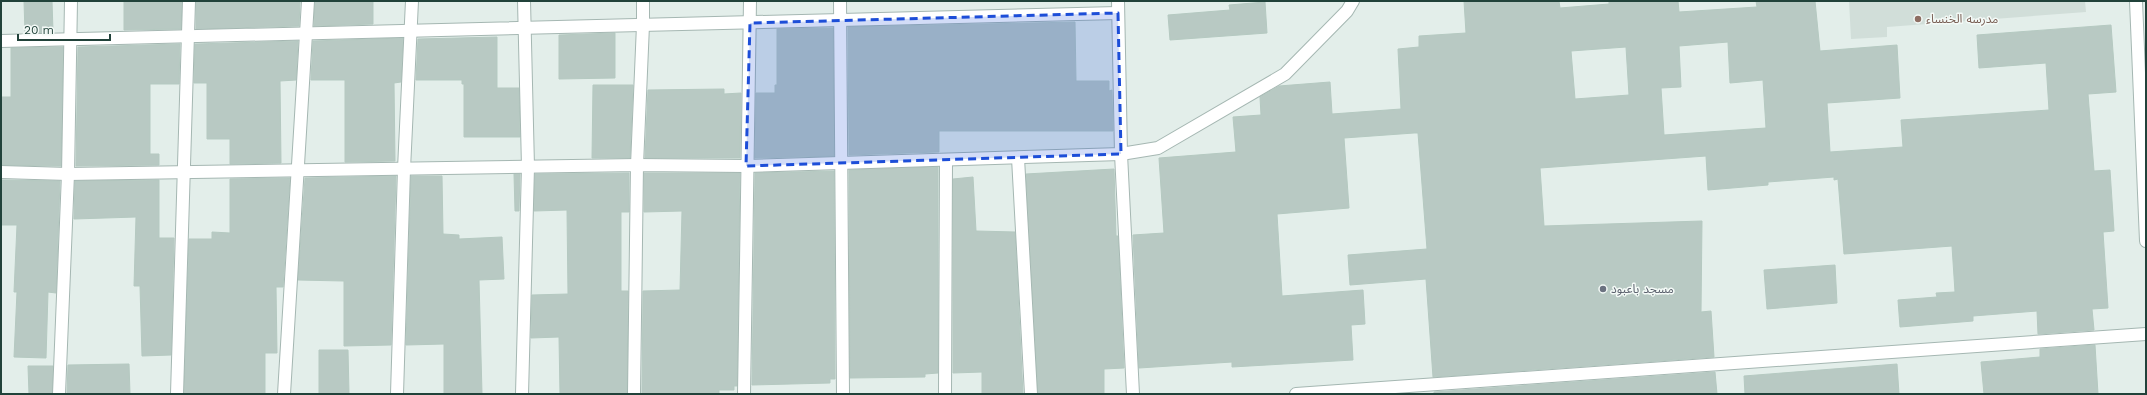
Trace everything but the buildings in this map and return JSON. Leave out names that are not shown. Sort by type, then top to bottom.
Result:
[{"type":"street","points":[[59,394],[68,174],[72,39],[71,1]]},
{"type":"street","points":[[177,394],[182,173],[189,1]]},
{"type":"street","points":[[284,394],[308,1]]},
{"type":"street","points":[[397,394],[404,169],[412,1]]},
{"type":"street","points":[[522,394],[528,167],[524,1]]},
{"type":"street","points":[[634,394],[637,165],[643,25],[642,1]]},
{"type":"street","points":[[744,394],[746,166],[750,1]]},
{"type":"street","points":[[840,1],[843,394]]},
{"type":"street","points":[[1,172],[68,174],[298,172],[637,165],[746,166],[1121,154],[1158,148],[1285,74],[1347,11],[1353,1]]},
{"type":"street","points":[[2136,1],[2146,241]]},
{"type":"street","points":[[1,41],[750,23],[1118,7],[1121,154],[1133,394]]},
{"type":"street","points":[[1018,158],[1031,394]]},
{"type":"street","points":[[945,394],[946,160]]},
{"type":"street","points":[[1296,394],[2146,334]]},
{"type":"highlighted area","points":[[1118,13],[1121,154],[746,166],[750,23]]},
{"type":"shaded area","name":"مدرسه الخنساء","points":[[1849,1],[2085,1],[2086,12],[1887,27],[1887,37],[1851,39]]},
{"type":"place","name":"مدرسه الخنساء","points":[[1918,19]]},
{"type":"place","name":"مسجد باعبود","points":[[1603,289]]}]
